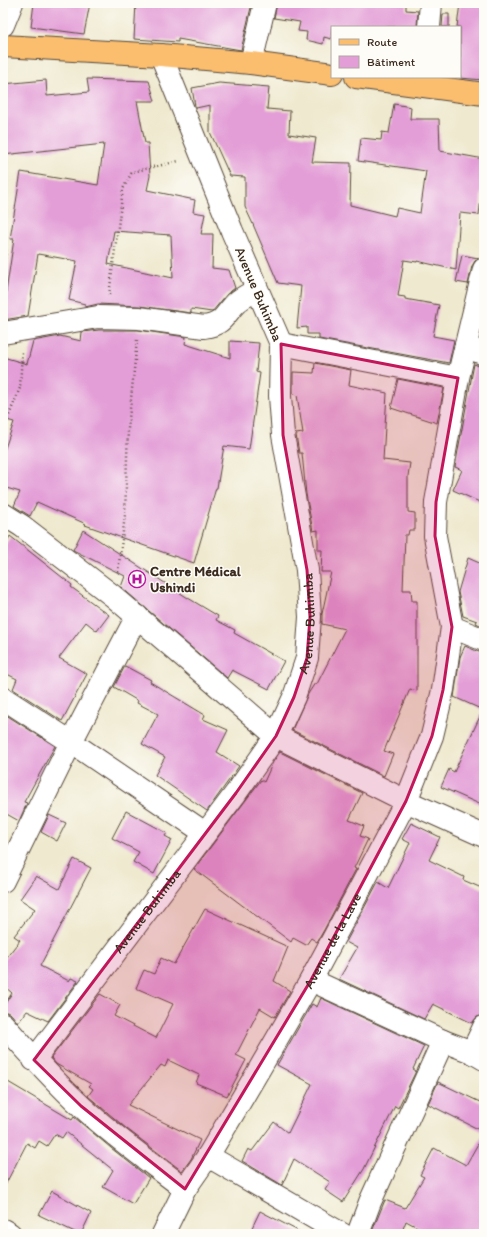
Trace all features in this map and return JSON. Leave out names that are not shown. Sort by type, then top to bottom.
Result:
[{"type":"main road","points":[[3,46],[161,55],[251,63],[331,74]]},
{"type":"main road","points":[[370,78],[424,82],[484,94]]},
{"type":"street","points":[[3,25],[12,3]]},
{"type":"street","points":[[251,63],[265,3]]},
{"type":"street","points":[[429,26],[431,3]]},
{"type":"street","name":"Avenue Buhimba","points":[[34,1060],[236,793],[276,736],[294,697],[306,658],[310,617],[307,570],[283,435],[280,396],[281,344],[257,290],[161,55]]},
{"type":"street","name":"Avenue de la Lave","points":[[163,1234],[185,1189],[208,1156],[311,980],[406,801],[432,736],[444,690],[452,627],[435,536],[436,502],[458,378],[475,350],[484,269]]},
{"type":"street","points":[[3,333],[98,317],[139,318],[204,327],[219,322],[235,304],[257,290]]},
{"type":"street","points":[[281,344],[458,378]]},
{"type":"street","points":[[3,514],[22,526],[114,596],[276,736],[406,801],[484,836]]},
{"type":"street","points":[[3,881],[9,851],[71,742],[137,616]]},
{"type":"street","points":[[452,627],[484,640]]},
{"type":"street","points":[[3,698],[205,832]]},
{"type":"street","points":[[311,980],[443,1041],[478,1055],[484,1027]]},
{"type":"street","points":[[3,1024],[34,1060],[81,1106],[134,1151],[185,1189]]},
{"type":"street","points":[[358,1234],[370,1202],[443,1041]]},
{"type":"street","points":[[208,1156],[342,1234]]},
{"type":"path","points":[[106,317],[123,189],[132,172],[202,156]]},
{"type":"path","points":[[3,222],[6,250],[3,273]]},
{"type":"path","points":[[114,596],[125,515],[128,429],[132,374],[139,318]]},
{"type":"path","points":[[3,430],[20,388],[24,329]]},
{"type":"highlighted area","points":[[281,344],[458,378],[436,502],[435,536],[452,627],[443,690],[432,736],[406,801],[311,980],[185,1189],[81,1106],[34,1060],[236,793],[276,736],[294,697],[307,658],[310,617],[307,570],[283,435]]},
{"type":"building","points":[[34,3],[90,3],[84,34],[31,27]]},
{"type":"building","points":[[136,3],[252,3],[241,50],[178,39],[178,42],[134,39]]},
{"type":"building","points":[[277,3],[406,3],[406,10],[418,11],[417,26],[331,26],[331,39],[324,37],[323,44],[306,40],[307,32],[298,31],[300,22],[274,18]]},
{"type":"building","points":[[460,3],[484,3],[484,80],[460,78],[461,26],[457,26]]},
{"type":"building","points":[[443,14],[449,14],[449,26],[442,26]]},
{"type":"building","points":[[87,79],[149,81],[155,101],[137,101],[145,143],[148,143],[150,176],[147,190],[195,200],[193,212],[205,214],[201,234],[213,234],[212,268],[229,270],[235,288],[227,294],[212,312],[191,309],[191,313],[139,306],[98,304],[85,307],[85,304],[69,300],[77,261],[38,254],[28,316],[3,320],[14,239],[10,239],[21,172],[98,185],[104,144],[3,155],[3,84],[46,80],[47,96],[89,92]],"holes":[[[114,231],[171,235],[173,278],[108,264]]]},
{"type":"building","points":[[219,83],[269,87],[267,109],[290,111],[289,134],[316,138],[312,162],[351,163],[350,205],[395,216],[397,208],[420,213],[426,171],[358,161],[361,138],[381,140],[382,132],[389,133],[394,104],[411,107],[410,119],[439,119],[440,151],[484,159],[479,215],[460,213],[456,270],[417,261],[404,260],[398,296],[405,297],[405,299],[439,305],[433,336],[454,340],[449,363],[319,339],[319,334],[307,334],[307,327],[297,328],[301,286],[278,283],[245,207],[245,177],[230,176],[210,132],[210,105],[196,108],[195,106],[192,88]]},
{"type":"building","points":[[462,255],[478,258],[472,266],[468,284],[456,282]]},
{"type":"building","points":[[99,330],[138,330],[186,337],[185,344],[230,358],[230,341],[259,343],[256,372],[260,373],[249,449],[224,446],[217,488],[194,563],[85,525],[86,524],[37,502],[30,516],[14,506],[20,492],[3,487],[3,454],[14,422],[3,419],[3,357],[27,364],[33,341],[60,336],[81,341],[82,332]]},
{"type":"building","points":[[315,363],[351,370],[349,385],[387,393],[383,460],[410,463],[408,476],[408,512],[415,513],[415,530],[409,530],[408,535],[405,535],[403,590],[411,590],[412,601],[417,601],[417,691],[410,689],[384,751],[393,754],[384,776],[292,730],[308,694],[315,683],[317,684],[345,629],[322,624],[322,614],[331,572],[321,572],[322,550],[318,550],[318,530],[313,531],[306,494],[302,453],[299,453],[296,435],[303,433],[297,395],[293,394],[293,372],[314,373]]},
{"type":"building","points":[[474,364],[484,368],[484,504],[453,490],[462,470],[455,467]]},
{"type":"building","points":[[398,379],[444,388],[437,423],[391,408]]},
{"type":"building","points":[[83,530],[218,616],[216,620],[235,630],[234,633],[284,661],[269,689],[232,670],[227,678],[121,587],[125,576],[73,550]]},
{"type":"building","points":[[10,536],[72,585],[71,587],[109,615],[97,631],[86,622],[59,658],[87,674],[62,721],[13,689],[17,679],[3,672],[3,549]]},
{"type":"building","points":[[468,558],[484,565],[484,627],[476,623],[477,621],[463,616],[458,592]]},
{"type":"building","points":[[465,646],[479,652],[484,652],[484,806],[441,787],[449,769],[454,772],[483,710],[454,697],[460,657]]},
{"type":"building","points":[[125,666],[151,680],[150,682],[205,715],[203,719],[228,730],[217,752],[239,766],[207,811],[155,775],[165,757],[142,744],[158,714],[137,703],[138,701],[114,687]]},
{"type":"building","points":[[3,713],[55,746],[24,802],[27,803],[19,821],[3,812]]},
{"type":"building","points":[[280,752],[362,793],[349,820],[364,826],[360,836],[368,839],[354,868],[356,869],[317,942],[311,938],[306,945],[293,938],[291,942],[194,869],[261,780],[264,782],[273,762]]},
{"type":"building","points":[[126,811],[167,833],[165,836],[172,840],[154,874],[133,862],[139,852],[112,838]]},
{"type":"building","points":[[49,815],[66,823],[57,841],[41,832]]},
{"type":"building","points":[[411,823],[440,837],[429,860],[464,877],[463,880],[484,889],[484,1015],[477,1017],[472,1023],[433,1004],[424,1019],[339,979],[357,948],[346,942],[378,882],[388,888],[410,843],[402,839]]},
{"type":"building","points":[[74,859],[91,868],[40,966],[69,981],[71,978],[78,981],[48,1021],[27,1011],[18,1023],[12,1015],[7,1012],[3,1012],[3,1007],[12,993],[3,985],[3,962],[20,940],[14,936],[35,909],[20,899],[36,876],[59,889]]},
{"type":"building","points":[[205,909],[288,947],[274,981],[290,991],[275,1017],[260,1008],[236,1055],[246,1060],[227,1096],[196,1083],[199,1075],[168,1060],[165,1067],[161,1065],[128,1105],[200,1140],[191,1159],[182,1171],[127,1129],[88,1096],[93,1089],[89,1086],[91,1084],[56,1064],[51,1058],[100,994],[120,1005],[114,1016],[156,1038],[173,1004],[136,988],[144,970],[154,974],[161,958],[174,964]]},
{"type":"building","points":[[321,998],[424,1046],[413,1069],[416,1071],[398,1108],[395,1106],[364,1169],[343,1202],[325,1190],[330,1182],[294,1159],[282,1185],[242,1161],[248,1149],[252,1151],[274,1122],[288,1133],[312,1084],[277,1065],[312,1004],[317,1007]]},
{"type":"building","points":[[3,1079],[72,1120],[74,1117],[149,1178],[133,1204],[103,1187],[113,1170],[66,1132],[62,1138],[55,1134],[47,1146],[39,1141],[35,1148],[27,1143],[3,1189]]},
{"type":"building","points":[[438,1082],[484,1104],[484,1132],[428,1104]]},
{"type":"building","points":[[484,1133],[484,1234],[430,1234],[406,1221],[401,1234],[371,1234],[385,1200],[405,1208],[424,1177],[420,1175],[434,1148],[466,1165]]},
{"type":"building","points":[[52,1191],[91,1213],[81,1234],[39,1215]]},
{"type":"building","points":[[260,1211],[304,1234],[249,1234]]},
{"type":"place","name":"Centre Médical Ushindi","points":[[137,579]]}]
